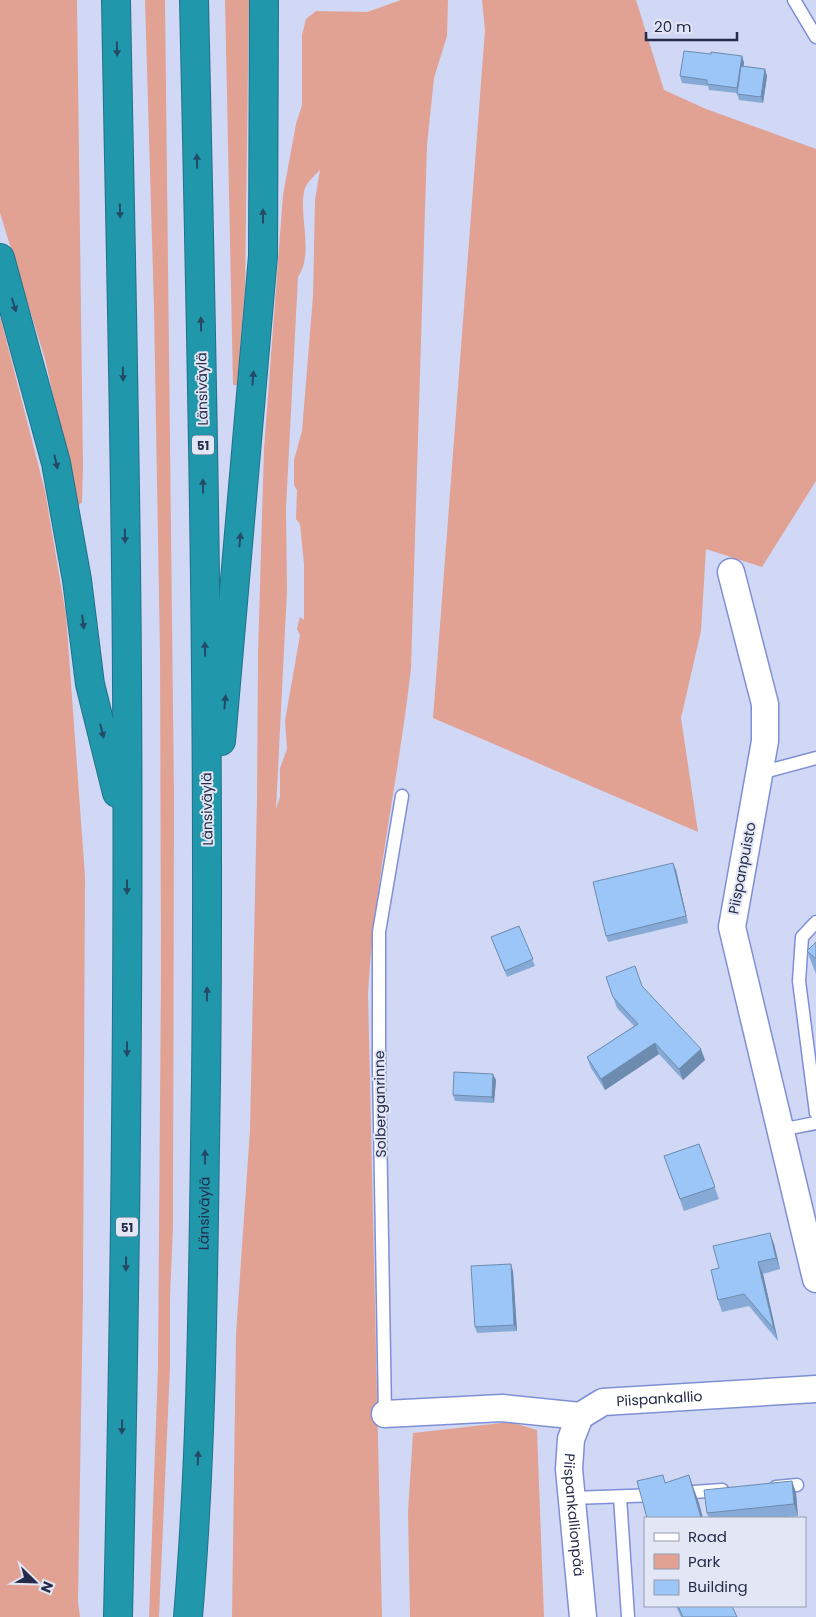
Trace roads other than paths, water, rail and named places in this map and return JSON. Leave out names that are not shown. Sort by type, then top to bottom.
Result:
[{"type":"highway","name":"51","points":[[116,0],[128,838],[126,1248],[118,1617]]},
{"type":"highway","name":"Länsiväylä","points":[[188,1617],[197,1507],[203,1293],[208,890],[202,362],[194,0]]},
{"type":"highway","points":[[208,890],[246,476],[263,256],[264,0]]},
{"type":"highway","name":"51","points":[[0,258],[56,463],[77,580],[90,684],[128,838]]},
{"type":"highway","points":[[197,1507],[202,1617]]},
{"type":"street","name":"Piispanpuisto","points":[[731,572],[765,704],[765,741],[732,926],[816,1280]]},
{"type":"street","name":"Piispankallio","points":[[580,1416],[603,1402],[816,1390]]},
{"type":"street","points":[[386,1414],[502,1408],[580,1416]]},
{"type":"street","name":"Piispankallionpää","points":[[580,1416],[571,1439],[569,1469],[583,1617]]},
{"type":"lane","points":[[794,0],[816,37]]},
{"type":"lane","points":[[760,773],[816,758]]},
{"type":"lane","name":"Solberganrinne","points":[[386,1414],[379,1066],[379,932],[402,796]]},
{"type":"lane","points":[[816,922],[802,937],[799,981],[816,1113]]},
{"type":"lane","points":[[780,1130],[816,1123]]},
{"type":"lane","points":[[759,1488],[797,1485]]},
{"type":"lane","points":[[572,1498],[730,1490]]},
{"type":"lane","points":[[620,1497],[628,1617]]}]
